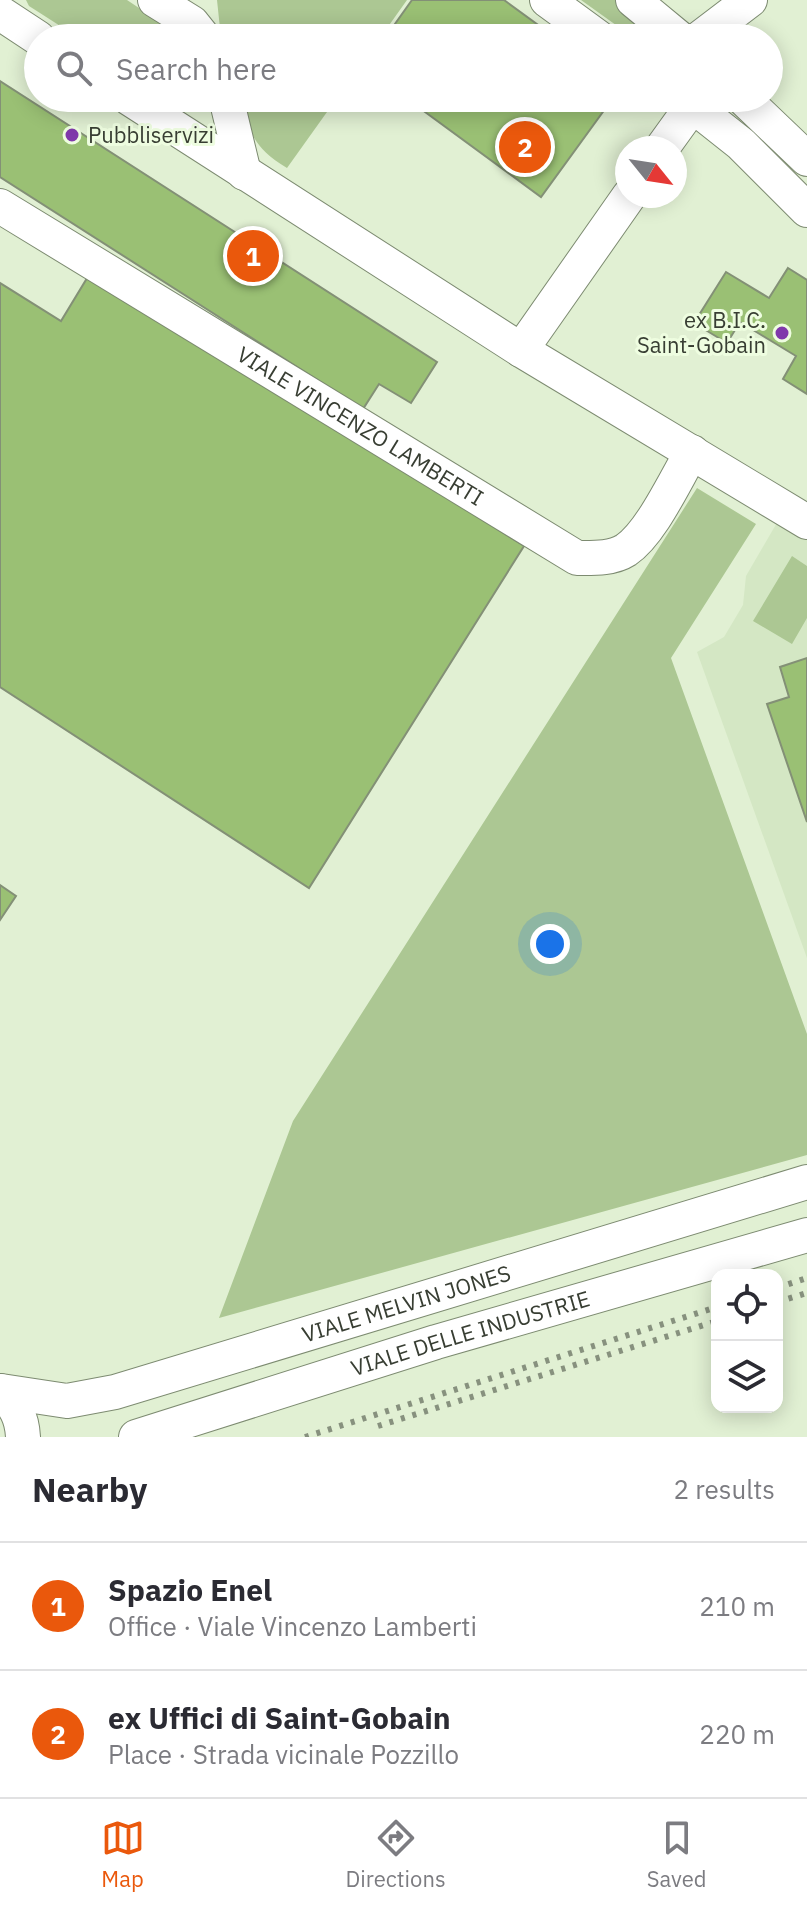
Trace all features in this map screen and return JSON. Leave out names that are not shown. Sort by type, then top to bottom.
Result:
[{"type":"street","points":[[155,0],[198,20]]},
{"type":"street","points":[[547,0],[580,24]]},
{"type":"street","points":[[633,0],[662,24]]},
{"type":"street","points":[[718,24],[750,0]]},
{"type":"street","points":[[0,13],[24,29]]},
{"type":"street","points":[[150,112],[521,350],[807,522]]},
{"type":"street","points":[[229,112],[244,173]]},
{"type":"street","points":[[669,136],[682,112]]},
{"type":"street","points":[[701,112],[741,144],[807,210]]},
{"type":"street","points":[[758,112],[807,159]]},
{"type":"street","name":"VIALE VINCENZO LAMBERTI","points":[[0,206],[577,558],[599,559],[623,551],[639,538],[692,452]]},
{"type":"street","points":[[521,350],[621,208]]},
{"type":"street","name":"VIALE MELVIN JONES","points":[[1,1391],[67,1401],[115,1392],[807,1182]]},
{"type":"street","name":"VIALE DELLE INDUSTRIE","points":[[136,1437],[436,1342],[807,1235]]},
{"type":"street","name":"VIALE MELVIN JONES","points":[[1,1391],[14,1405],[22,1421],[23,1437]]},
{"type":"shaded area","points":[[26,0],[127,0],[163,24],[57,24],[29,6]]},
{"type":"shaded area","points":[[217,0],[407,0],[390,24],[220,24]]},
{"type":"shaded area","points":[[581,0],[618,0],[646,24],[614,24]]},
{"type":"shaded area","points":[[244,112],[327,112],[287,168],[260,146]]},
{"type":"shaded area","points":[[697,488],[756,524],[671,658],[807,1034],[807,1155],[219,1318],[293,1121]]},
{"type":"shaded area","points":[[778,521],[807,540],[807,958],[697,652],[724,637],[743,605],[746,576]]},
{"type":"shaded area","points":[[792,556],[807,566],[807,618],[792,644],[753,621]]},
{"type":"building","points":[[412,0],[504,0],[537,24],[395,24]]},
{"type":"building","points":[[0,81],[24,96],[24,112],[48,112],[437,362],[411,403],[379,384],[363,409],[0,177]]},
{"type":"building","points":[[425,112],[603,112],[541,197]]},
{"type":"building","name":"ex B.I.C. Saint-Gobain","points":[[788,268],[807,280],[807,394],[783,379],[796,356],[740,322],[727,343],[694,323],[726,272],[769,298]]},
{"type":"building","points":[[92,270],[524,546],[309,888],[0,687],[0,283],[61,321]]},
{"type":"building","points":[[807,658],[807,822],[767,704],[789,697],[780,667]]},
{"type":"building","points":[[0,885],[16,896],[0,920]]},
{"type":"railway","points":[[783,1286],[807,1278]]},
{"type":"railway","points":[[783,1300],[807,1293]]},
{"type":"railway","points":[[305,1437],[711,1309]]},
{"type":"railway","points":[[378,1426],[711,1323]]},
{"type":"place","name":"Pubbliservizi","points":[[72,135]]},
{"type":"place","name":"ex Uffici di Saint-Gobain","points":[[525,147]]},
{"type":"place","name":"Spazio Enel","points":[[253,256]]},
{"type":"place","name":"ex B.I.C. Saint-Gobain","points":[[782,333]]}]
